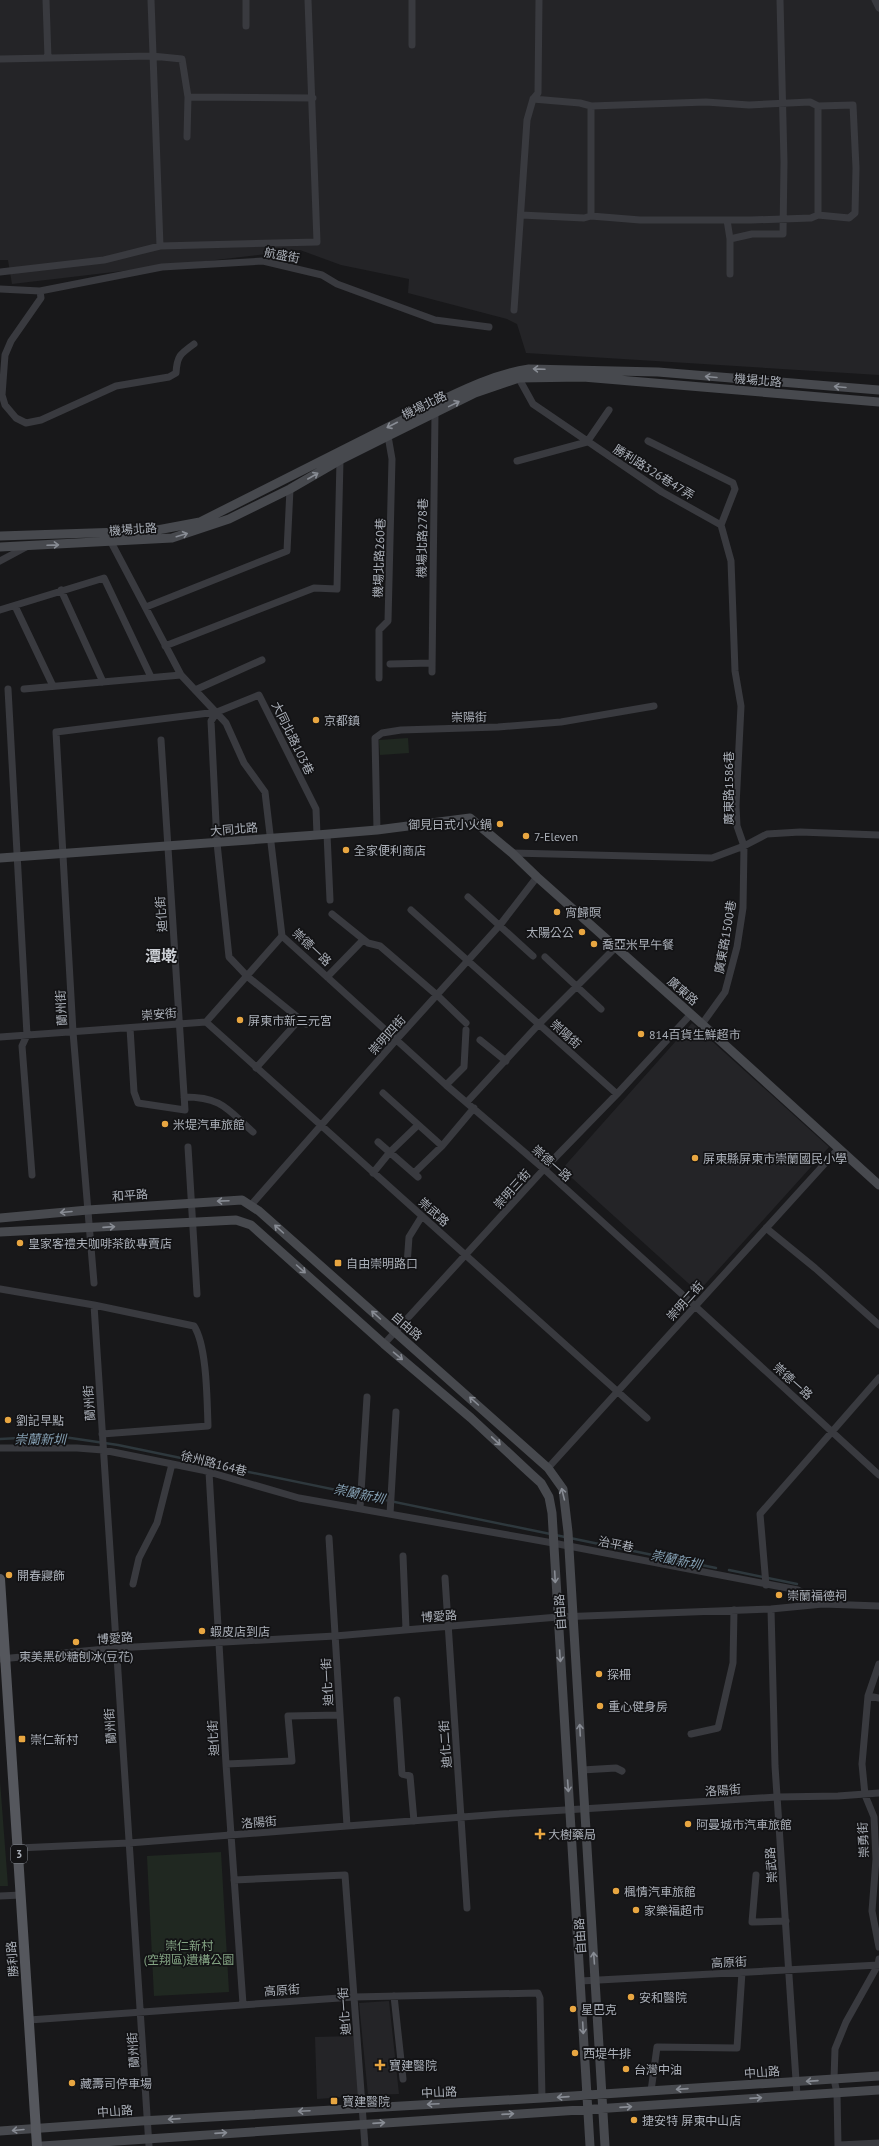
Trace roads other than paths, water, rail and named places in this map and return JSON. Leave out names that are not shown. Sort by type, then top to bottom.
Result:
[{"type":"main road","name":"勝利路","points":[[0,1579],[3,1659],[18,1848],[37,2146]]},
{"type":"street","points":[[46,0],[48,58]]},
{"type":"street","points":[[151,0],[160,246]]},
{"type":"street","points":[[246,0],[246,26]]},
{"type":"street","points":[[0,272],[104,260],[160,246],[317,242],[313,98],[308,0]]},
{"type":"street","points":[[412,0],[412,44]]},
{"type":"street","points":[[514,310],[527,120],[532,99],[538,93],[539,0]]},
{"type":"street","points":[[730,239],[752,234],[783,234],[783,102],[780,0]]},
{"type":"street","points":[[876,0],[879,8]]},
{"type":"street","points":[[0,59],[152,56],[182,59],[188,97],[187,137]]},
{"type":"street","points":[[188,97],[313,98]]},
{"type":"street","points":[[521,215],[584,218],[591,216],[640,220],[752,220],[811,218],[818,215],[849,218],[855,213],[856,168],[853,105],[818,106],[810,102],[783,102],[749,105],[706,102],[591,106],[580,103],[532,99]]},
{"type":"street","points":[[591,106],[591,216]]},
{"type":"street","points":[[818,106],[818,215]]},
{"type":"street","points":[[727,220],[730,239],[730,274]]},
{"type":"street","points":[[752,220],[752,234]]},
{"type":"street","name":"航盛街","points":[[0,289],[40,291],[162,267],[262,261],[322,275],[337,284],[435,320],[489,327]]},
{"type":"street","points":[[40,291],[41,298],[11,341],[5,355],[2,395],[5,405],[16,418],[26,423],[41,420],[116,386],[169,377],[176,373],[177,359],[194,344]]},
{"type":"street","name":"機場北路","points":[[0,547],[172,538],[185,534],[229,519],[290,489],[340,460],[388,436],[475,393],[529,369],[658,372],[879,390]]},
{"type":"street","name":"機場北路","points":[[0,536],[152,531],[200,522],[472,386],[517,374],[583,377],[879,402]]},
{"type":"street","name":"勝利路326巷47弄","points":[[517,374],[533,404],[662,492],[721,525]]},
{"type":"street","points":[[516,461],[587,442],[609,410]]},
{"type":"street","name":"機場北路278巷","points":[[432,672],[435,413]]},
{"type":"street","name":"機場北路260巷","points":[[379,678],[379,630],[388,621],[392,459],[388,436]]},
{"type":"street","points":[[648,441],[733,483],[735,489],[721,525]]},
{"type":"street","points":[[165,646],[314,588],[337,589],[340,460]]},
{"type":"street","points":[[146,607],[287,551],[290,489]]},
{"type":"street","name":"廣東路1586巷","points":[[721,525],[730,562],[736,671],[741,706],[737,826],[744,846]]},
{"type":"street","points":[[0,561],[30,545],[30,535]]},
{"type":"street","name":"崇德一路","points":[[111,542],[181,675],[226,722],[244,763],[265,792],[282,936],[446,1085],[544,1169],[696,1306],[879,1475]]},
{"type":"street","points":[[0,610],[104,578],[151,677]]},
{"type":"street","points":[[61,590],[103,682]]},
{"type":"street","points":[[15,606],[53,686]]},
{"type":"street","points":[[195,690],[262,660]]},
{"type":"street","points":[[390,664],[431,663]]},
{"type":"street","points":[[24,689],[181,675]]},
{"type":"street","points":[[8,689],[27,1035],[22,1046],[32,1175]]},
{"type":"street","name":"大同北路103巷","points":[[217,712],[259,695],[316,809],[317,835]]},
{"type":"street","name":"崇陽街","points":[[377,830],[376,738],[382,733],[401,730],[498,727],[561,722],[654,706]]},
{"type":"street","points":[[217,712],[211,721],[217,843],[229,956],[248,977],[306,1024]]},
{"type":"street","name":"蘭州街","points":[[94,1283],[73,1032],[56,732],[217,712]]},
{"type":"street","name":"迪化街","points":[[130,1028],[134,1092],[138,1103],[185,1110],[181,1023],[167,846],[161,740]]},
{"type":"street","name":"大同北路","points":[[0,858],[377,830],[470,818]]},
{"type":"street","name":"廣東路","points":[[470,818],[512,853],[537,878],[691,1014],[879,1185]]},
{"type":"street","points":[[512,853],[712,858],[744,846],[767,834],[800,832],[879,835]]},
{"type":"street","points":[[327,834],[330,900]]},
{"type":"street","name":"廣東路1500巷","points":[[702,1024],[725,992],[737,947],[743,908],[744,846]]},
{"type":"street","name":"崇明四街","points":[[255,1208],[320,1126],[500,926],[537,878]]},
{"type":"street","points":[[468,897],[533,956]]},
{"type":"street","name":"崇陽街","points":[[411,910],[617,1094]]},
{"type":"street","points":[[332,914],[363,940],[380,946],[438,996],[466,1027],[464,1067],[446,1085]]},
{"type":"street","points":[[206,1022],[248,977],[282,936]]},
{"type":"street","points":[[327,977],[363,940]]},
{"type":"street","points":[[467,1102],[539,1024],[616,947]]},
{"type":"street","points":[[545,957],[602,1009]]},
{"type":"street","name":"崇明三街","points":[[384,1344],[467,1256],[544,1169],[617,1094],[691,1014]]},
{"type":"street","points":[[256,1068],[300,1019]]},
{"type":"street","name":"崇安街","points":[[0,1037],[206,1022]]},
{"type":"street","name":"崇武路","points":[[206,1022],[320,1126],[647,1418]]},
{"type":"street","points":[[480,1040],[506,1061]]},
{"type":"street","points":[[382,1094],[442,1146]]},
{"type":"street","points":[[184,1097],[204,1097],[220,1103],[254,1132]]},
{"type":"street","points":[[378,1142],[416,1175],[474,1108]]},
{"type":"street","points":[[374,1173],[390,1152],[418,1125]]},
{"type":"street","points":[[188,1147],[198,1294]]},
{"type":"street","name":"崇明二街","points":[[548,1468],[839,1148]]},
{"type":"street","name":"和平路","points":[[0,1218],[191,1202],[242,1200],[255,1208]]},
{"type":"street","name":"自由路","points":[[255,1208],[548,1468],[563,1489],[573,1616],[605,2146]]},
{"type":"street","points":[[407,1264],[409,1237],[422,1216]]},
{"type":"street","name":"自由路","points":[[193,1221],[236,1220],[251,1224],[384,1344],[471,1418],[541,1483],[549,1497],[552,1513],[590,2146]]},
{"type":"street","points":[[0,1232],[193,1221]]},
{"type":"street","points":[[766,1228],[815,1268],[879,1325]]},
{"type":"street","points":[[0,1290],[94,1305],[194,1326],[200,1334],[208,1426],[103,1436]]},
{"type":"street","name":"蘭州街","points":[[94,1305],[149,2142]]},
{"type":"street","points":[[765,1582],[760,1514],[831,1430],[879,1378]]},
{"type":"street","points":[[360,1508],[366,1397]]},
{"type":"street","points":[[390,1514],[396,1412]]},
{"type":"street","name":"徐州路164巷","points":[[0,1448],[103,1448],[208,1472],[299,1498],[390,1514]]},
{"type":"street","points":[[134,1584],[139,1558],[157,1523],[172,1464]]},
{"type":"street","name":"迪化街","points":[[208,1472],[230,1835],[243,2004]]},
{"type":"street","name":"治平巷","points":[[390,1514],[449,1524],[568,1540],[798,1590],[823,1604]]},
{"type":"street","name":"迪化一街","points":[[328,1538],[347,1826]]},
{"type":"street","points":[[403,1556],[406,1629]]},
{"type":"street","name":"迪化二街","points":[[445,1578],[467,1908]]},
{"type":"street","name":"博愛路","points":[[3,1659],[116,1648],[335,1636],[573,1616],[771,1609],[823,1604],[879,1606]]},
{"type":"street","name":"崇武路","points":[[771,1609],[777,1797],[797,2095]]},
{"type":"street","points":[[691,1734],[718,1728],[733,1663],[734,1610]]},
{"type":"street","name":"崇勇街","points":[[879,1664],[875,1670],[868,1696],[862,1764],[865,1795],[874,1817],[876,1859],[872,1911],[879,1947]]},
{"type":"street","points":[[868,1696],[879,1698]]},
{"type":"street","points":[[396,1700],[402,1774],[410,1776],[414,1821]]},
{"type":"street","points":[[226,1764],[292,1761],[288,1716],[340,1715]]},
{"type":"street","points":[[582,1770],[616,1768],[622,1771]]},
{"type":"street","name":"洛陽街","points":[[18,1848],[129,1843],[501,1814],[777,1797],[865,1795],[879,1793]]},
{"type":"street","name":"迪化一街","points":[[234,1880],[345,1875],[365,2146]]},
{"type":"street","points":[[756,1875],[752,1922],[786,1922]]},
{"type":"street","points":[[0,1896],[21,1895]]},
{"type":"street","points":[[879,1963],[846,2022],[835,2049],[834,2079],[837,2093],[838,2145],[879,2143]]},
{"type":"street","name":"高原街","points":[[580,1981],[789,1970],[879,1963]]},
{"type":"street","points":[[651,2091],[657,2047],[737,2048],[742,1972]]},
{"type":"street","name":"高原街","points":[[29,2020],[354,1997],[538,1993],[540,1998],[542,2098]]},
{"type":"street","points":[[394,1996],[403,2079]]},
{"type":"street","name":"中山路","points":[[0,2131],[362,2108],[587,2096],[879,2076]]},
{"type":"street","points":[[42,2146],[149,2142],[364,2124],[879,2090]]},
{"type":"waterway","name":"崇蘭新圳","points":[[0,1439],[57,1436],[118,1445],[565,1537]]},
{"type":"waterway","name":"崇蘭新圳","points":[[570,1538],[716,1568]]},
{"type":"waterway","name":"崇蘭新圳","points":[[729,1570],[797,1584]]},
{"type":"place","name":"京都鎮","points":[[316,720]]},
{"type":"place","name":"御見日式小火鍋","points":[[500,824]]},
{"type":"place","name":"7-Eleven","points":[[526,836]]},
{"type":"place","name":"全家便利商店","points":[[346,850]]},
{"type":"place","name":"宵歸暝","points":[[557,912]]},
{"type":"place","name":"太陽公公","points":[[582,932]]},
{"type":"place","name":"喬亞米早午餐","points":[[594,944]]},
{"type":"place","name":"屏東市新三元宮","points":[[240,1020]]},
{"type":"place","name":"814百貨生鮮超市","points":[[641,1034]]},
{"type":"place","name":"米堤汽車旅館","points":[[165,1124]]},
{"type":"place","name":"屏東縣屏東市崇蘭國民小學","points":[[695,1158]]},
{"type":"place","name":"皇家客禮夫咖啡茶飲專賣店","points":[[20,1243]]},
{"type":"place","name":"自由崇明路口","points":[[338,1263]]},
{"type":"place","name":"劉記早點","points":[[8,1420]]},
{"type":"place","name":"開春寢飾","points":[[9,1575]]},
{"type":"place","name":"崇蘭福德祠","points":[[779,1595]]},
{"type":"place","name":"蝦皮店到店","points":[[202,1631]]},
{"type":"place","name":"東美黑砂糖刨冰(豆花)","points":[[76,1642]]},
{"type":"place","name":"探柵","points":[[599,1674]]},
{"type":"place","name":"重心健身房","points":[[600,1706]]},
{"type":"place","name":"崇仁新村","points":[[22,1739]]},
{"type":"place","name":"阿曼城市汽車旅館","points":[[688,1824]]},
{"type":"place","name":"大樹藥局","points":[[540,1834]]},
{"type":"place","name":"楓情汽車旅館","points":[[616,1891]]},
{"type":"place","name":"家樂福超市","points":[[636,1910]]},
{"type":"place","name":"安和醫院","points":[[631,1997]]},
{"type":"place","name":"星巴克","points":[[573,2009]]},
{"type":"place","name":"西堤牛排","points":[[575,2053]]},
{"type":"place","name":"寶建醫院","points":[[380,2065]]},
{"type":"place","name":"台灣中油","points":[[626,2069]]},
{"type":"place","name":"藏壽司停車場","points":[[72,2083]]},
{"type":"place","name":"寳建醫院","points":[[334,2101]]},
{"type":"place","name":"捷安特 屏東中山店","points":[[634,2120]]},
{"type":"district","name":"潭墘","points":[[161,956]]},
{"type":"park label","name":"崇仁新村 (空翔區)遺構公園","points":[[189,1952]]}]
